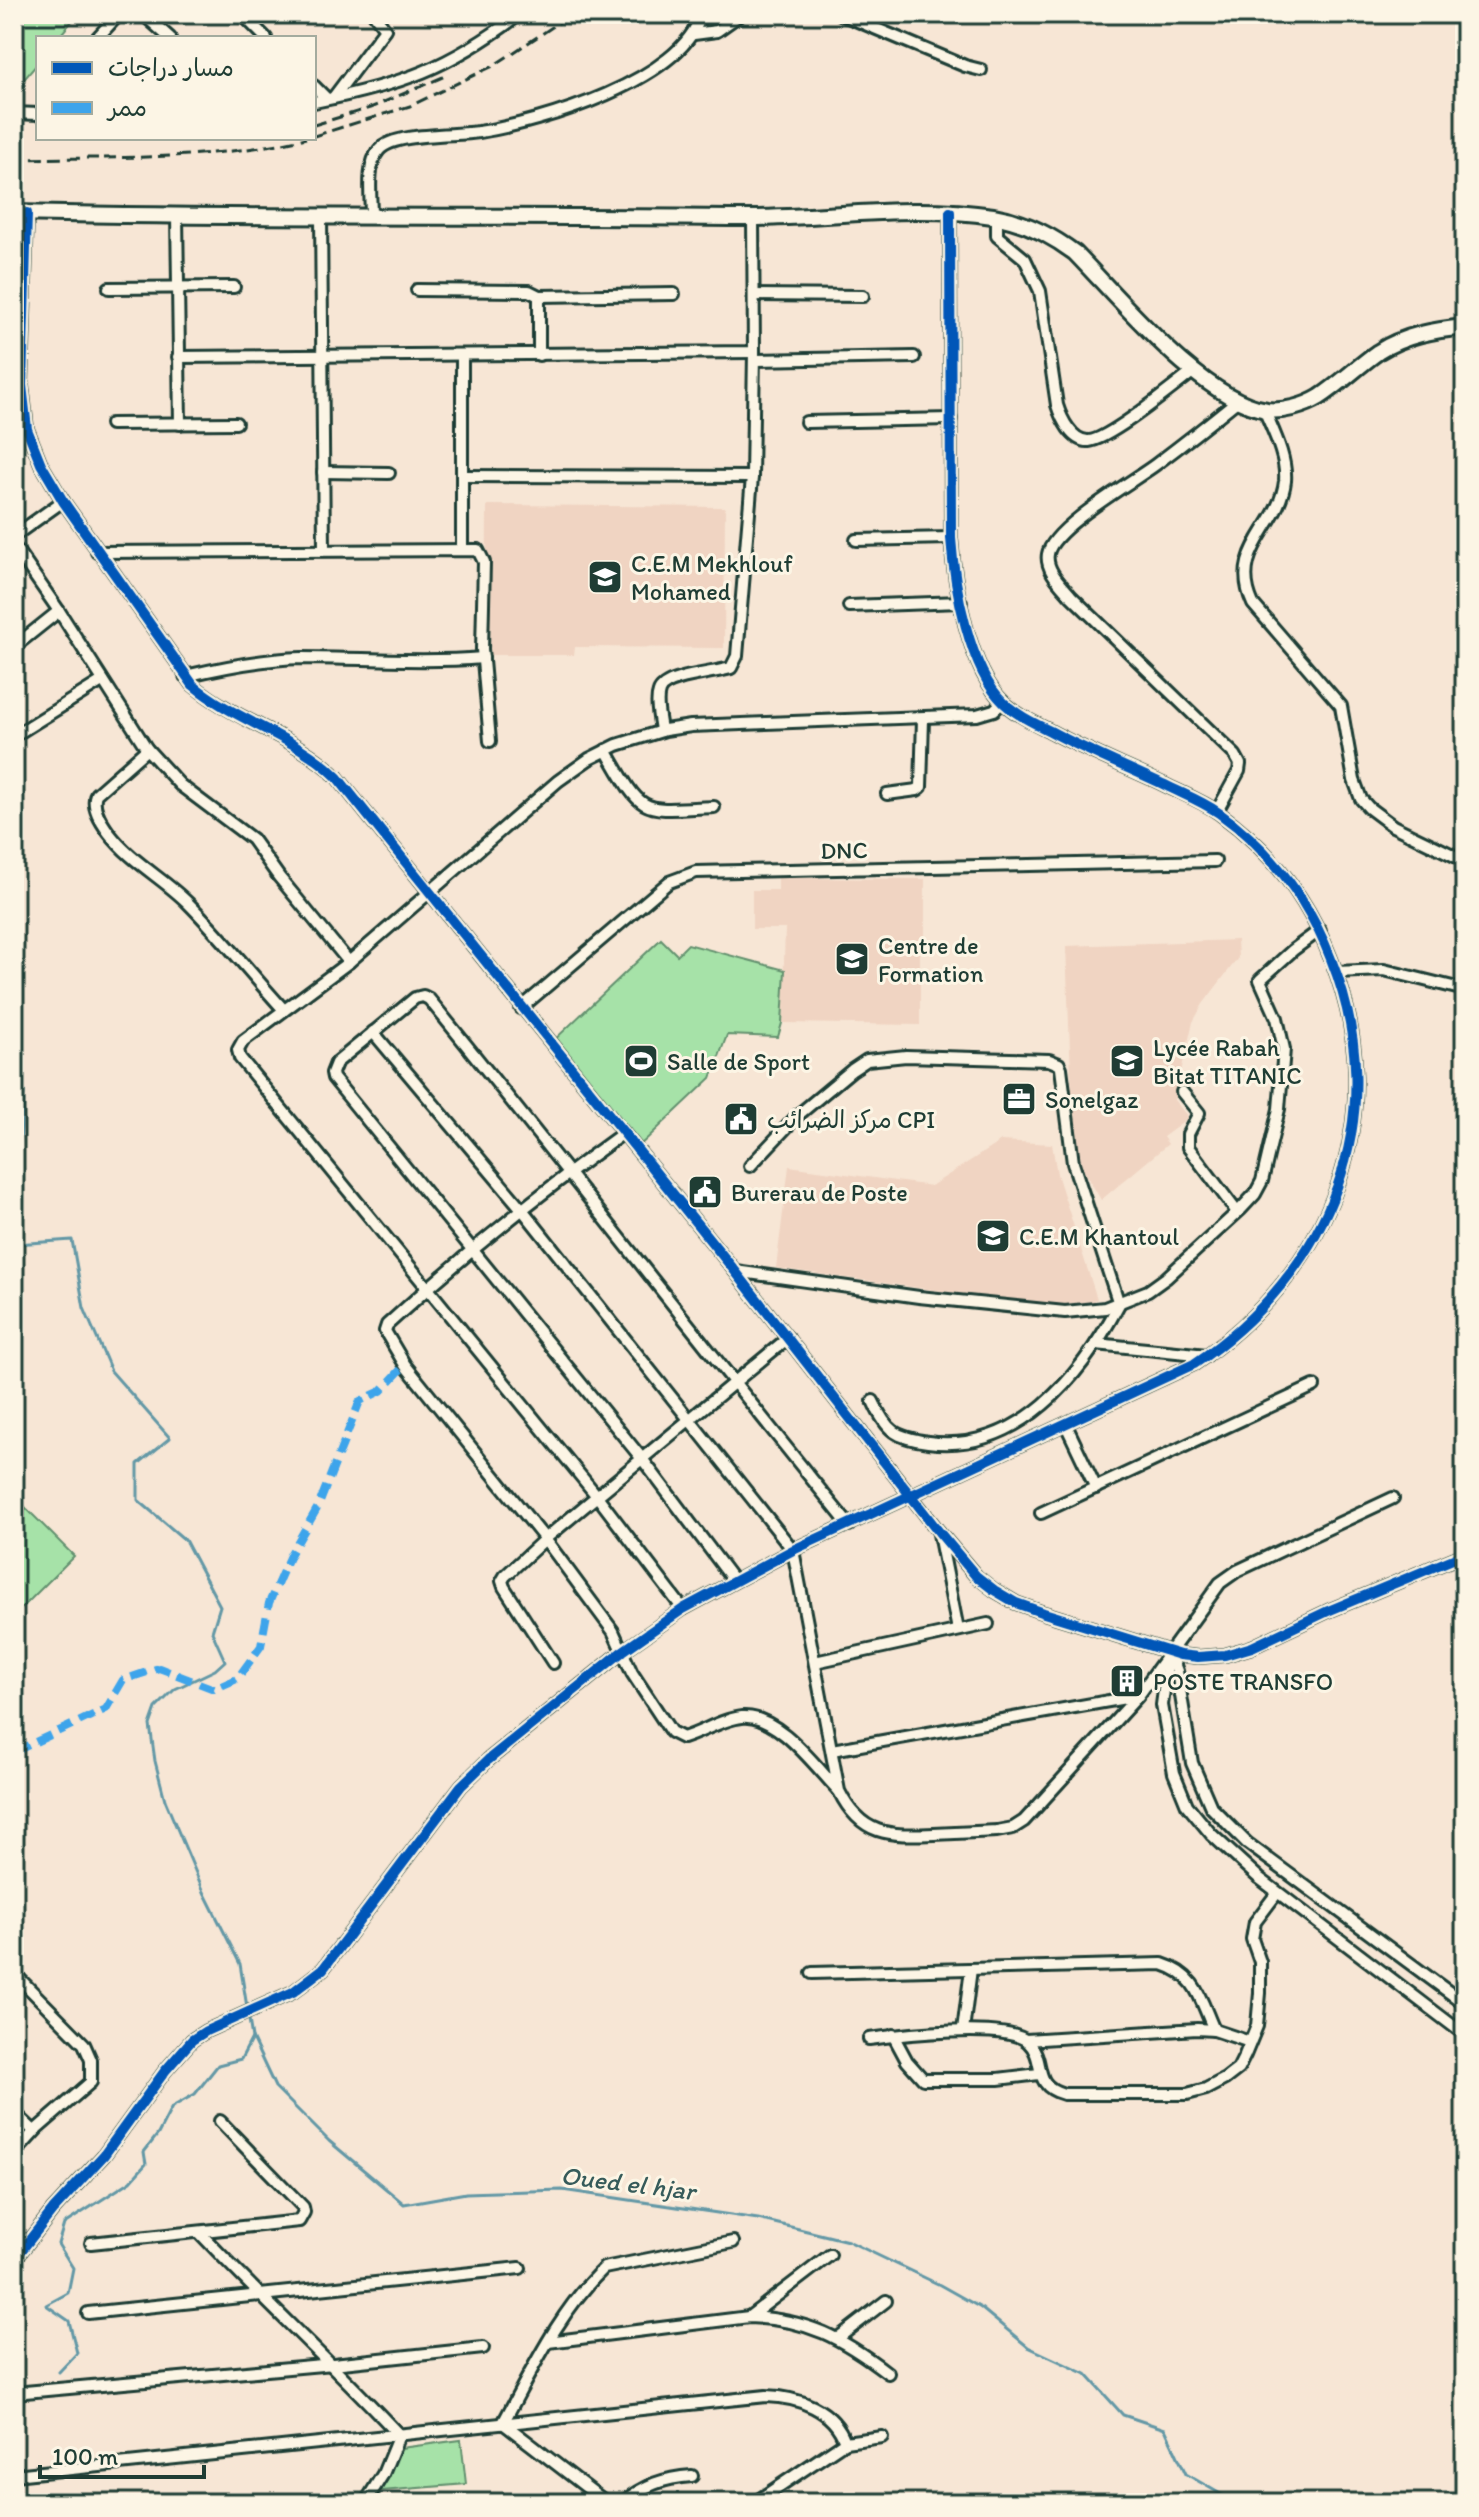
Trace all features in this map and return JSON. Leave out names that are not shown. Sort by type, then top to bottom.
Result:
[{"type":"main road","points":[[20,213],[753,218],[950,212],[997,217],[1040,231],[1075,253],[1170,351],[1194,371],[1238,400],[1264,409],[1280,410],[1309,403],[1399,341],[1423,333],[1465,327]]},
{"type":"street","points":[[99,36],[119,14]]},
{"type":"street","points":[[143,14],[168,36]]},
{"type":"street","points":[[242,14],[264,36]]},
{"type":"street","points":[[330,98],[385,29],[374,14]]},
{"type":"street","points":[[316,102],[420,75],[471,49],[520,14]]},
{"type":"street","points":[[371,215],[372,160],[383,146],[407,139],[514,126],[608,94],[679,51],[694,34],[701,14]]},
{"type":"street","points":[[694,34],[717,31],[741,14]]},
{"type":"street","points":[[841,14],[981,70]]},
{"type":"street","points":[[316,88],[330,98]]},
{"type":"street","points":[[14,113],[36,114]]},
{"type":"street","points":[[14,2260],[53,2210],[115,2142],[155,2084],[192,2040],[307,1983],[323,1969],[473,1774],[623,1651],[683,1609],[793,1550],[1066,1425],[1207,1355],[1257,1315],[1283,1285],[1321,1225],[1341,1175],[1352,1131],[1356,1087],[1355,1047],[1349,1013],[1336,972],[1320,930],[1294,886],[1275,862],[1217,811],[1068,741],[1003,702],[986,679],[961,602],[953,564],[950,212]]},
{"type":"street","points":[[20,213],[24,416],[41,464],[97,552],[185,676],[211,699],[298,746],[337,777],[976,1576],[1016,1603],[1169,1651],[1209,1657],[1252,1647],[1328,1611],[1465,1554]]},
{"type":"street","points":[[177,215],[180,424]]},
{"type":"street","points":[[321,216],[324,550]]},
{"type":"street","points":[[997,217],[997,236],[1025,259],[1040,291],[1057,405],[1063,422],[1079,439],[1090,440],[1114,428],[1194,371]]},
{"type":"street","points":[[661,731],[658,694],[662,687],[678,679],[731,668],[737,656],[752,477],[753,218]]},
{"type":"street","points":[[109,288],[234,287]]},
{"type":"street","points":[[417,290],[529,291],[539,296],[674,294]]},
{"type":"street","points":[[754,295],[863,296]]},
{"type":"street","points":[[539,296],[539,355]]},
{"type":"street","points":[[462,355],[462,548]]},
{"type":"street","points":[[178,357],[914,357]]},
{"type":"street","points":[[1217,811],[1239,771],[1240,764],[1235,755],[1071,596],[1050,569],[1047,557],[1053,542],[1073,523],[1155,465],[1238,400]]},
{"type":"street","points":[[1264,409],[1283,461],[1285,481],[1249,558],[1245,581],[1247,591],[1253,604],[1341,706],[1354,780],[1361,799],[1393,826],[1465,861]]},
{"type":"street","points":[[806,422],[951,419]]},
{"type":"street","points":[[111,424],[236,423]]},
{"type":"street","points":[[323,472],[389,473]]},
{"type":"street","points":[[463,476],[752,477]]},
{"type":"street","points":[[14,536],[63,501]]},
{"type":"street","points":[[856,540],[951,538]]},
{"type":"street","points":[[14,546],[147,749],[180,785],[252,839],[349,962]]},
{"type":"street","points":[[97,552],[478,550],[483,556],[483,658],[490,741]]},
{"type":"street","points":[[849,606],[961,602]]},
{"type":"street","points":[[14,647],[59,611]]},
{"type":"street","points":[[185,676],[240,664],[299,658],[425,662],[483,658]]},
{"type":"street","points":[[14,736],[102,681]]},
{"type":"street","points":[[683,1609],[597,1496],[239,1055],[243,1041],[349,962],[558,781],[606,750],[661,731],[691,726],[923,719],[985,714],[1003,702]]},
{"type":"street","points":[[887,794],[921,787],[923,719]]},
{"type":"street","points":[[147,749],[96,794],[94,804],[99,816],[115,839],[143,867],[187,902],[284,1010]]},
{"type":"street","points":[[606,750],[631,794],[648,808],[714,807]]},
{"type":"street","name":"DNC","points":[[521,1008],[669,882],[696,872],[1215,861]]},
{"type":"street","points":[[735,1271],[1051,1312],[1081,1312],[1119,1304],[1148,1291],[1166,1278],[1255,1194],[1266,1170],[1279,1109],[1282,1073],[1282,1033],[1261,978],[1320,930]]},
{"type":"street","points":[[1336,972],[1384,970],[1465,990]]},
{"type":"street","points":[[734,1581],[643,1460],[333,1078],[336,1063],[415,998],[427,997],[570,1172],[733,1383],[849,1525]]},
{"type":"street","points":[[373,1032],[521,1208],[793,1550],[839,1791]]},
{"type":"street","points":[[750,1166],[798,1115],[867,1060],[906,1056],[1055,1061],[1059,1064],[1064,1075],[1067,1130],[1073,1163],[1119,1304],[1096,1344],[1057,1393],[1035,1412],[1007,1429],[980,1440],[950,1444],[904,1438],[888,1429],[873,1401]]},
{"type":"street","points":[[1182,1092],[1199,1113],[1188,1134],[1188,1147],[1237,1212]]},
{"type":"street","points":[[622,1134],[521,1208],[473,1248],[387,1325],[387,1335],[405,1365],[545,1539],[613,1631],[632,1673],[677,1737],[688,1736],[733,1719],[762,1719],[786,1735],[839,1791],[855,1817],[882,1833],[899,1836],[1013,1828],[1037,1810],[1138,1696],[1214,1589],[1228,1576],[1393,1498]]},
{"type":"street","points":[[553,1663],[502,1581],[545,1539],[788,1338]]},
{"type":"street","points":[[1096,1344],[1207,1355]]},
{"type":"street","points":[[1041,1513],[1314,1386]]},
{"type":"street","points":[[1066,1425],[1096,1488]]},
{"type":"street","points":[[939,1532],[958,1630]]},
{"type":"street","points":[[815,1662],[988,1624]]},
{"type":"street","points":[[1169,1651],[1162,1705],[1174,1773],[1187,1805],[1211,1834],[1277,1893],[1465,2035]]},
{"type":"street","points":[[1169,1651],[1177,1671],[1192,1763],[1211,1807],[1247,1843],[1465,2004]]},
{"type":"street","points":[[832,1750],[1138,1696]]},
{"type":"street","points":[[1026,2040],[1038,2063],[1039,2074],[1055,2092],[1187,2094],[1206,2089],[1238,2069],[1257,2026],[1260,1962],[1252,1939],[1255,1922],[1277,1893]]},
{"type":"street","points":[[812,1973],[1162,1964],[1178,1969],[1190,1979],[1214,2030]]},
{"type":"street","points":[[963,2031],[971,1969]]},
{"type":"street","points":[[14,1973],[84,2044],[91,2060],[91,2082],[34,2131],[14,2154]]},
{"type":"street","points":[[869,2039],[963,2031],[1002,2033],[1026,2040],[1123,2032],[1214,2030],[1250,2042]]},
{"type":"street","points":[[893,2035],[907,2061],[923,2079],[970,2080],[1039,2074]]},
{"type":"street","points":[[14,2112],[34,2131]]},
{"type":"street","points":[[91,2243],[299,2221],[303,2207],[220,2121]]},
{"type":"street","points":[[199,2232],[260,2296],[333,2364],[399,2435]]},
{"type":"street","points":[[503,2423],[548,2342],[604,2268],[733,2242]]},
{"type":"street","points":[[749,2317],[830,2255]]},
{"type":"street","points":[[88,2313],[520,2268]]},
{"type":"street","points":[[838,2338],[886,2301]]},
{"type":"street","points":[[548,2342],[749,2317],[797,2322],[838,2338],[888,2373]]},
{"type":"street","points":[[14,2393],[483,2348]]},
{"type":"street","points":[[14,2475],[766,2396],[784,2397],[826,2414],[836,2423],[845,2442]]},
{"type":"street","points":[[503,2423],[607,2503]]},
{"type":"street","points":[[365,2503],[383,2474],[399,2435]]},
{"type":"street","points":[[754,2503],[845,2442],[882,2437]]},
{"type":"street","points":[[622,2503],[654,2482],[692,2476]]},
{"type":"shaded area","name":"C.E.M Mekhlouf Mohamed","points":[[487,505],[725,507],[724,648],[575,647],[574,655],[486,655]]},
{"type":"shaded area","name":"Centre de Formation","points":[[778,878],[925,879],[925,947],[920,948],[920,1025],[782,1023],[785,929],[752,929],[752,890],[778,890]]},
{"type":"shaded area","name":"Lycée Rabah Bitat TITANIC","points":[[1237,940],[1238,958],[1193,1022],[1174,1100],[1189,1118],[1163,1137],[1168,1144],[1101,1200],[1074,1153],[1066,946]]},
{"type":"shaded area","name":"C.E.M Khantoul","points":[[1001,1141],[1052,1144],[1057,1174],[1097,1299],[1061,1305],[776,1268],[789,1166],[931,1186]]},
{"type":"green space","points":[[14,14],[78,14],[60,36],[36,36],[36,65],[15,90]]},
{"type":"green space","name":"Salle de Sport","points":[[661,939],[677,955],[688,944],[785,970],[782,1023],[778,1037],[727,1035],[711,1078],[636,1149],[551,1043]]},
{"type":"green space","points":[[14,1496],[74,1556],[14,1616]]},
{"type":"green space","points":[[461,2440],[466,2484],[381,2491],[401,2448]]},
{"type":"waterway","points":[[14,1072],[24,1091],[20,1148],[14,1149]]},
{"type":"waterway","name":"Oued el hjar","points":[[14,1242],[72,1240],[84,1308],[111,1371],[170,1438],[138,1464],[138,1500],[185,1540],[220,1606],[212,1632],[225,1661],[215,1670],[175,1689],[156,1708],[150,1725],[155,1761],[165,1800],[204,1892],[240,1964],[252,2038],[275,2087],[329,2141],[404,2204],[466,2193],[562,2190],[758,2219],[848,2241],[940,2285],[981,2308],[1028,2347],[1086,2374],[1123,2415],[1165,2429],[1186,2474],[1236,2503]]},
{"type":"waterway","points":[[59,2372],[77,2353],[69,2321],[46,2305],[68,2293],[73,2268],[58,2244],[64,2224],[131,2181],[146,2164],[144,2152],[172,2107],[195,2094],[218,2065],[241,2059],[252,2038]]},
{"type":"railway","points":[[316,135],[410,106],[493,66],[572,14]]},
{"type":"railway","points":[[316,124],[370,108],[445,76]]},
{"type":"railway","points":[[14,159],[198,154],[296,140]]},
{"type":"marked path","points":[[14,1752],[106,1709],[123,1680],[159,1668],[214,1689],[237,1679],[261,1646],[269,1603],[290,1555],[318,1507],[360,1401],[381,1391],[405,1365]]},
{"type":"cycle path","points":[[14,2260],[53,2210],[104,2155],[165,2071],[192,2040],[293,1992],[323,1969],[461,1786],[488,1760],[623,1651],[683,1609],[793,1550],[1194,1364],[1242,1327],[1282,1284],[1314,1237],[1338,1186],[1351,1132],[1355,1076],[1349,1018],[1322,937],[1286,877],[1238,827],[1213,809],[1026,718],[1004,703],[981,670],[960,602],[951,538],[950,212]]},
{"type":"cycle path","points":[[27,213],[22,385],[27,429],[41,464],[63,501],[193,685],[228,709],[303,751],[337,777],[976,1576],[1016,1603],[1180,1655],[1198,1657],[1225,1655],[1252,1647],[1328,1611],[1465,1554]]},
{"type":"place","name":"C.E.M Mekhlouf Mohamed","points":[[605,577]]},
{"type":"place","name":"Centre de Formation","points":[[852,959]]},
{"type":"place","name":"Salle de Sport","points":[[641,1061]]},
{"type":"place","name":"Lycée Rabah Bitat TITANIC","points":[[1127,1061]]},
{"type":"place","name":"Sonelgaz","points":[[1019,1099]]},
{"type":"place","name":"مركز الضرائب CPI","points":[[741,1119]]},
{"type":"place","name":"Burerau de Poste","points":[[705,1192]]},
{"type":"place","name":"C.E.M Khantoul","points":[[993,1236]]},
{"type":"place","name":"POSTE TRANSFO","points":[[1127,1681]]}]
